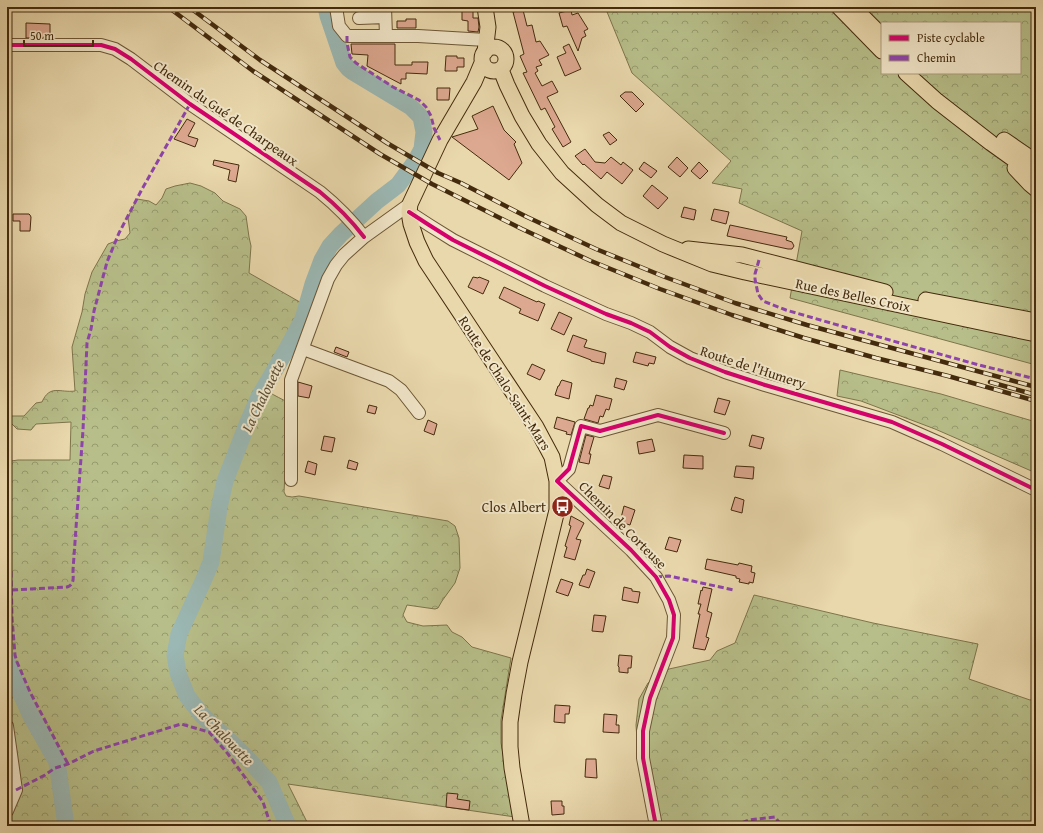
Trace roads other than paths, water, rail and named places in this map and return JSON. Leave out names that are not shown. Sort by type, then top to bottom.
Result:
[{"type":"main road","name":"Rue des Belles Croix","points":[[486,7],[490,53],[522,116],[539,144],[562,173],[597,205],[621,223],[673,248],[713,258],[745,272],[1036,334]]},
{"type":"main road","points":[[839,7],[881,51]]},
{"type":"main road","points":[[853,7],[881,35]]},
{"type":"main road","points":[[410,208],[440,140],[490,53]]},
{"type":"main road","points":[[907,74],[937,101],[991,143],[1036,175]]},
{"type":"main road","points":[[922,74],[941,91],[999,136],[1036,162]]},
{"type":"main road","points":[[991,143],[1036,189]]},
{"type":"main road","name":"Route de Chalo-Saint-Mars","points":[[410,208],[411,224],[417,242],[426,261],[536,427],[552,457],[556,481],[557,510],[520,662],[510,722],[512,768],[522,826]]},
{"type":"main road","name":"Rue des Belles Croix","points":[[713,258],[742,255],[894,294],[1036,321]]},
{"type":"street","points":[[336,7],[338,26],[347,36],[418,36],[490,53]]},
{"type":"street","points":[[359,18],[385,12],[386,36]]},
{"type":"street","name":"Chemin du Gué de Charpeaux","points":[[7,45],[101,45],[115,50],[131,59],[190,104],[320,192],[336,205],[364,237]]},
{"type":"street","points":[[291,480],[291,380],[328,278],[344,254],[364,237],[410,208]]},
{"type":"street","name":"Route de l'Humery","points":[[410,208],[429,226],[460,244],[545,286],[599,311],[650,332],[670,347],[690,358],[724,372],[765,385],[892,422],[942,444],[1036,490]]},
{"type":"street","points":[[303,350],[389,381],[401,390],[419,413]]},
{"type":"street","points":[[556,481],[569,469],[581,426],[600,432],[658,415],[724,433]]},
{"type":"street","name":"Chemin de Corteuse","points":[[556,481],[631,550],[656,577],[669,600],[674,615],[673,638],[650,698],[643,731],[643,758],[656,826]]},
{"type":"street","points":[[7,726],[16,790],[7,811]]},
{"type":"water","points":[[64,769],[71,826],[61,826],[55,772]]},
{"type":"waterway","name":"La Chalouette","points":[[288,826],[269,782],[247,758],[201,714],[187,696],[178,673],[175,655],[179,634],[211,562],[219,508],[225,481],[259,397],[303,319],[313,284],[322,260],[330,246],[341,234],[377,201],[398,185],[415,162],[422,149],[424,132],[421,117],[411,107],[348,68],[344,63],[326,7]]},
{"type":"waterway","points":[[7,660],[31,716],[57,762],[66,826]]},
{"type":"railway","points":[[168,7],[253,71],[380,154],[432,184],[522,229],[591,261],[660,289],[732,315],[804,338],[1036,401]]},
{"type":"railway","points":[[189,7],[260,60],[387,143],[438,173],[596,249],[735,303],[807,325],[1036,387]]},
{"type":"railway","points":[[990,382],[1036,395]]},
{"type":"place","name":"Clos Albert","points":[[562,507]]}]
